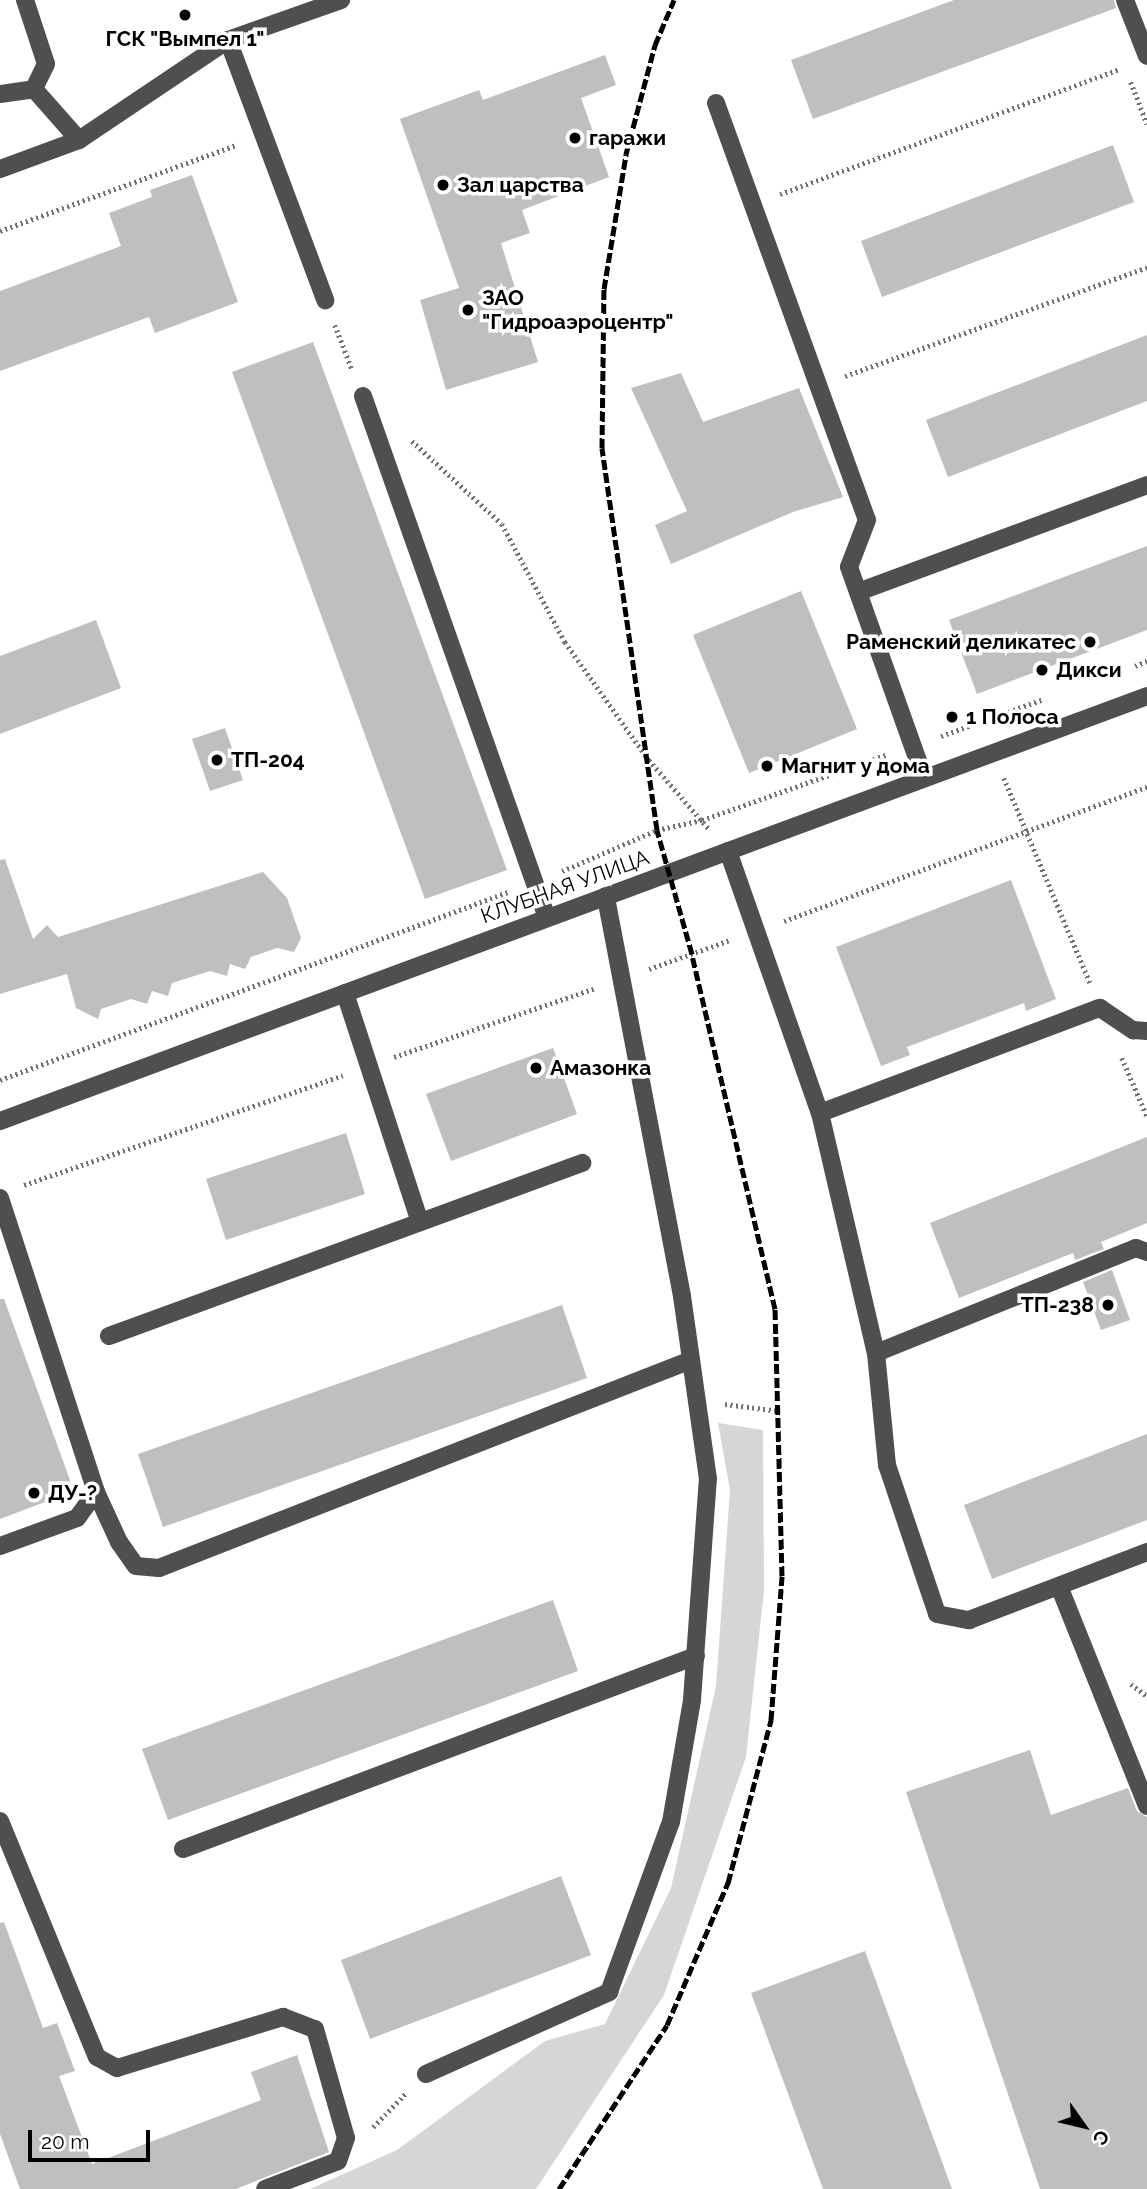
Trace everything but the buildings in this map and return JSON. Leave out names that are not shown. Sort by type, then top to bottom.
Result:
[{"type":"street","points":[[25,0],[46,64],[34,89]]},
{"type":"street","points":[[0,169],[79,140],[228,40],[341,0]]},
{"type":"street","points":[[1125,0],[1142,28],[1147,56]]},
{"type":"street","points":[[228,40],[325,300]]},
{"type":"street","points":[[0,94],[34,89],[55,107],[79,140]]},
{"type":"street","points":[[716,103],[867,520],[849,568],[924,778]]},
{"type":"street","points":[[363,396],[547,918]]},
{"type":"street","points":[[858,592],[1147,485]]},
{"type":"street","name":"КЛУБНАЯ УЛИЦА","points":[[0,1121],[1147,696]]},
{"type":"street","points":[[727,851],[820,1113],[876,1353],[887,1465],[937,1614],[969,1620],[1147,1552]]},
{"type":"street","points":[[426,2074],[609,1992],[671,1822],[695,1656],[708,1479],[691,1360],[607,896]]},
{"type":"street","points":[[345,993],[420,1222]]},
{"type":"street","points":[[820,1113],[1100,1008],[1133,1030],[1147,1031]]},
{"type":"street","points":[[109,1336],[582,1163]]},
{"type":"street","points":[[7,1193],[96,1492],[119,1542],[136,1566],[159,1569],[691,1360]]},
{"type":"street","points":[[876,1353],[1136,1248],[1147,1252]]},
{"type":"street","points":[[0,1546],[77,1518],[96,1492]]},
{"type":"street","points":[[1059,1586],[1147,1807]]},
{"type":"street","points":[[183,1849],[695,1656]]},
{"type":"street","points":[[0,1821],[97,2057],[117,2068],[284,2017],[315,2029],[346,2138],[338,2161],[265,2189]]},
{"type":"path","points":[[753,204],[1125,67]]},
{"type":"path","points":[[0,231],[264,135]]},
{"type":"path","points":[[818,386],[1147,267]]},
{"type":"path","points":[[325,300],[363,396]]},
{"type":"path","points":[[403,433],[502,524],[565,642],[649,760],[727,851]]},
{"type":"path","points":[[1122,671],[1147,661]]},
{"type":"path","points":[[0,1080],[534,882],[657,831],[702,820],[1058,694]]},
{"type":"path","points":[[982,722],[1147,1116]]},
{"type":"path","points":[[7,1193],[756,931],[1147,787]]},
{"type":"path","points":[[697,1400],[780,1411]]},
{"type":"shaded area","points":[[718,1423],[763,1430],[764,1590],[746,1757],[664,1995],[536,2189],[310,2189],[397,2150],[545,2041],[605,2024],[671,1888],[716,1686],[730,1490]]},
{"type":"railway","points":[[559,2189],[667,2025],[728,1883],[771,1720],[782,1576],[775,1309],[692,954],[657,830],[602,448],[604,289],[626,154],[655,45],[674,0]]},
{"type":"place","name":"ГСК \"Вымпел 1\"","points":[[185,15]]},
{"type":"place","name":"гаражи","points":[[575,138]]},
{"type":"place","name":"Зал царства","points":[[443,185]]},
{"type":"place","name":"ЗАО \"Гидроаэроцентр\"","points":[[468,310]]},
{"type":"place","name":"Раменский деликатес","points":[[1090,642]]},
{"type":"place","name":"Дикси","points":[[1042,670]]},
{"type":"place","name":"1 Полоса","points":[[952,717]]},
{"type":"place","name":"ТП-204","points":[[217,760]]},
{"type":"place","name":"Магнит у дома","points":[[767,766]]},
{"type":"place","name":"Амазонка","points":[[536,1068]]},
{"type":"place","name":"ТП-238","points":[[1108,1305]]},
{"type":"place","name":"ДУ-?","points":[[34,1493]]}]
